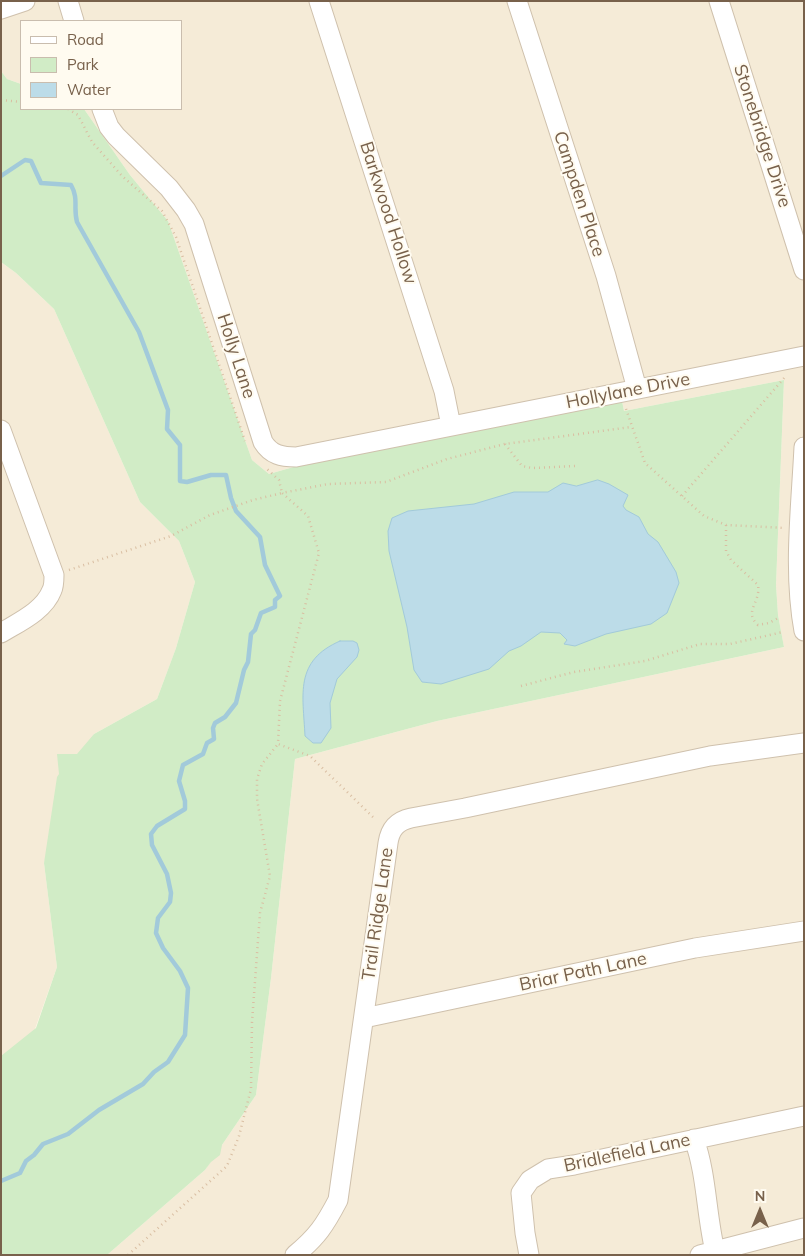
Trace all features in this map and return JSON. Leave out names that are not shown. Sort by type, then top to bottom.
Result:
[{"type":"street","points":[[1,9],[25,1]]},
{"type":"street","points":[[68,1],[74,20]]},
{"type":"street","name":"Barkwood Hollow","points":[[319,1],[444,390],[452,426]]},
{"type":"street","name":"Campden Place","points":[[517,1],[606,276],[637,389]]},
{"type":"street","name":"Stonebridge Drive","points":[[719,1],[804,270]]},
{"type":"street","name":"Holly Lane","points":[[103,110],[116,136],[169,188],[194,224],[263,442],[269,451],[285,457],[296,457],[452,426]]},
{"type":"street","name":"Hollylane Drive","points":[[452,426],[804,356]]},
{"type":"street","points":[[1,430],[54,575],[52,589],[45,602],[30,616],[1,633]]},
{"type":"street","points":[[804,447],[802,544],[798,583],[804,631]]},
{"type":"street","name":"Trail Ridge Lane","points":[[296,1255],[317,1235],[338,1200],[389,835],[394,826],[411,818],[710,756],[804,743]]},
{"type":"street","name":"Briar Path Lane","points":[[364,1018],[695,948],[804,931]]},
{"type":"street","name":"Bridlefield Lane","points":[[529,1255],[521,1193],[530,1180],[548,1169],[804,1116]]},
{"type":"street","points":[[694,1139],[702,1164],[708,1219],[708,1253],[804,1228]]},
{"type":"path","points":[[1,100],[20,102]]},
{"type":"path","points":[[70,110],[78,115],[92,142],[122,176],[162,211],[176,237],[242,438],[247,444]]},
{"type":"path","points":[[682,496],[785,377]]},
{"type":"path","points":[[626,409],[645,463],[704,516],[726,525],[787,529]]},
{"type":"path","points":[[54,575],[171,536],[210,515],[282,493],[328,484],[386,482],[447,459],[505,444],[631,427]]},
{"type":"path","points":[[505,444],[522,466],[532,468],[575,466]]},
{"type":"path","points":[[128,1255],[227,1166],[239,1136],[251,1089],[252,1022],[260,913],[270,876],[257,799],[257,779],[262,764],[278,744],[280,701],[319,553],[308,516],[282,493],[279,480],[266,469]]},
{"type":"path","points":[[726,525],[726,551],[731,560],[758,585],[758,598],[751,612],[752,620],[758,624],[769,623],[780,617]]},
{"type":"path","points":[[521,686],[574,672],[645,661],[700,644],[730,644],[783,632]]},
{"type":"path","points":[[278,744],[310,756],[373,817]]},
{"type":"shaded area","points":[[1,1],[804,1],[804,1255],[107,1255],[205,1170],[256,1095],[295,759],[437,721],[784,647],[778,615],[776,585],[784,380],[624,411],[622,401],[304,464],[269,474],[252,460],[168,221],[130,175],[85,110],[182,110],[182,20],[20,20],[20,84],[7,79],[1,71]]},
{"type":"shaded area","points":[[1,262],[16,273],[54,309],[140,502],[179,541],[195,582],[176,648],[157,699],[94,734],[44,863],[57,967],[30,1043],[1,1060]]},
{"type":"green space","points":[[1,71],[7,79],[20,84],[20,110],[85,110],[130,175],[168,221],[252,460],[269,474],[304,464],[622,401],[624,411],[784,380],[776,585],[778,615],[784,647],[437,721],[295,759],[256,1095],[222,1145],[220,1155],[107,1255],[1,1255],[1,1056],[36,1028],[57,967],[44,863],[59,774],[57,754],[77,754],[94,734],[157,699],[176,648],[195,582],[179,541],[140,502],[54,309],[16,273],[1,262]]},
{"type":"water","points":[[598,480],[628,495],[623,506],[626,510],[639,517],[648,534],[658,542],[676,572],[679,583],[667,613],[651,624],[606,634],[575,646],[564,644],[567,640],[560,633],[541,632],[521,646],[509,651],[489,669],[441,684],[422,682],[414,670],[407,627],[389,551],[388,531],[392,518],[408,511],[474,504],[514,492],[548,492],[563,483],[576,486]]},
{"type":"water","points":[[340,641],[353,641],[357,643],[359,650],[357,657],[337,679],[330,703],[331,728],[321,743],[313,743],[305,736],[304,680],[315,658],[325,649]]},
{"type":"waterway","points":[[1,176],[25,160],[31,161],[41,183],[71,185],[75,195],[77,222],[139,332],[168,410],[167,429],[180,445],[180,481],[187,482],[211,475],[226,475],[236,511],[260,537],[265,565],[280,596],[275,600],[275,607],[261,613],[255,630],[251,634],[248,662],[244,670],[236,703],[225,717],[215,723],[213,728],[214,739],[207,743],[203,754],[183,765],[179,781],[185,801],[185,809],[157,826],[151,834],[152,845],[167,874],[171,893],[170,902],[158,918],[156,933],[163,948],[180,971],[188,988],[185,1035],[168,1062],[154,1072],[143,1084],[99,1110],[68,1134],[43,1144],[26,1161],[20,1173],[1,1181]]}]
